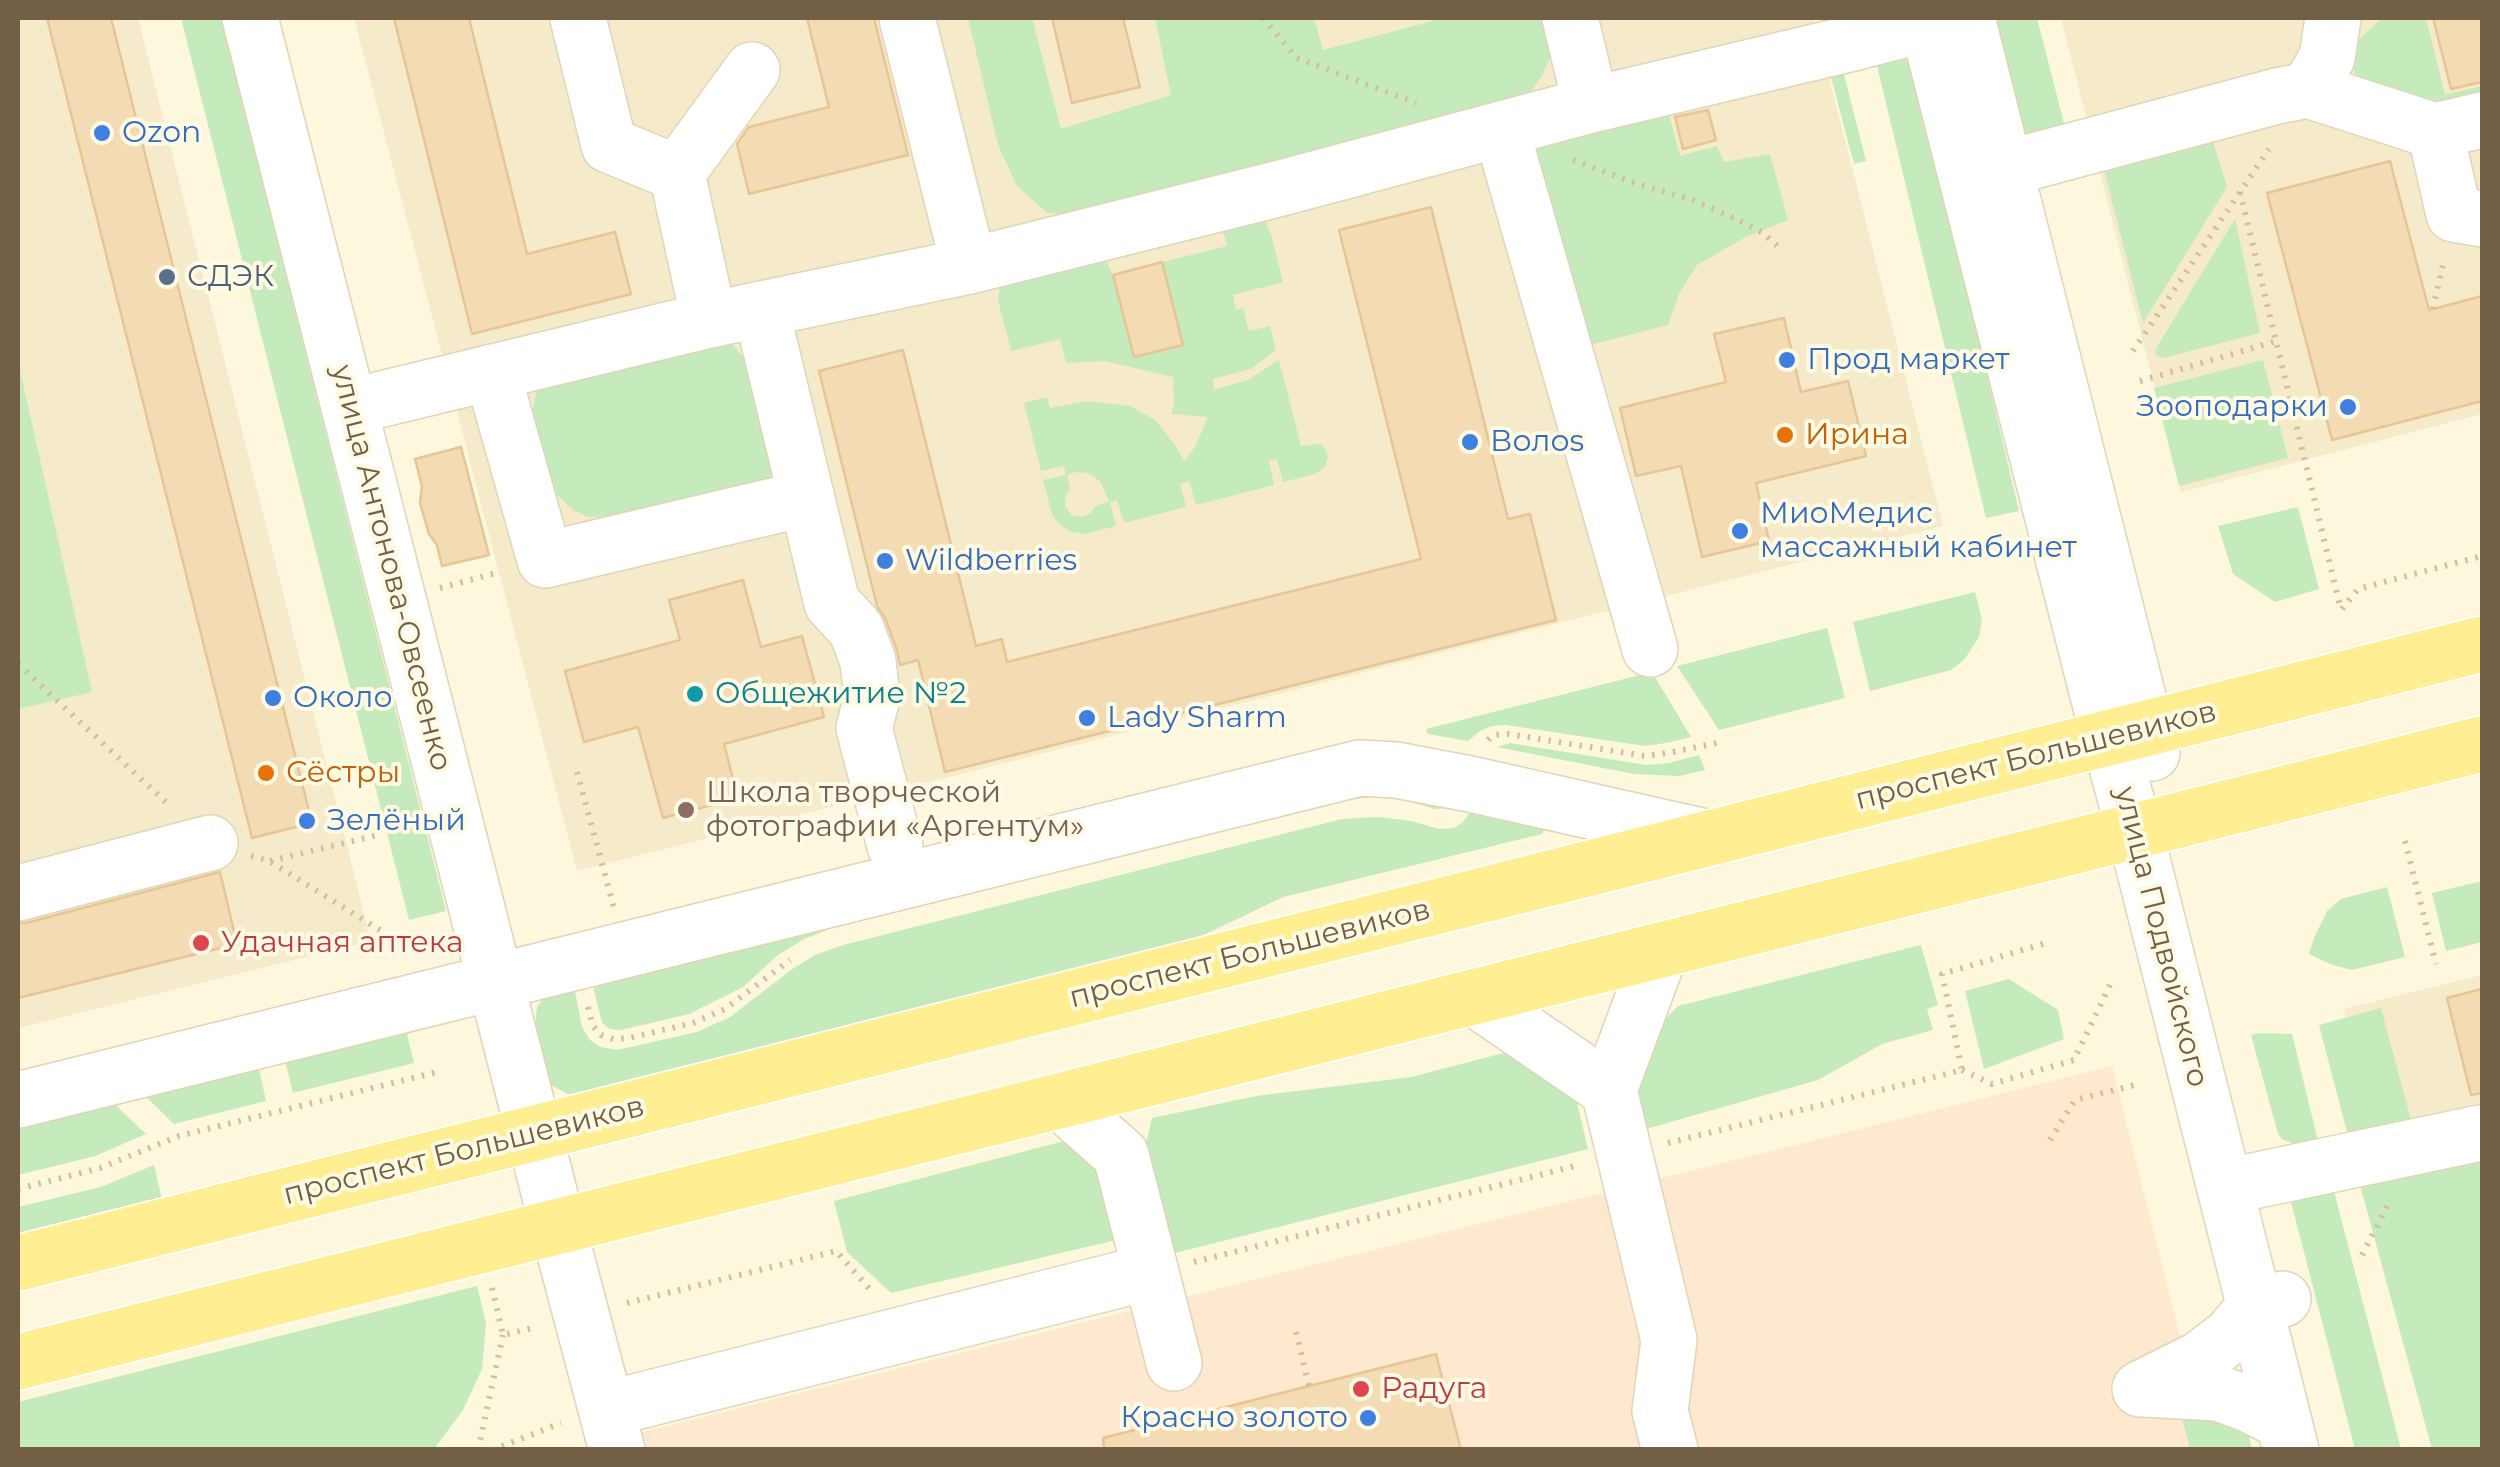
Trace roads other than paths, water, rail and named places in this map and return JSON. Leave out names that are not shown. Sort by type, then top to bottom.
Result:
[{"type":"main road","name":"проспект Большевиков","points":[[18,1264],[2482,644]]},
{"type":"main road","points":[[18,1362],[2482,744]]},
{"type":"street","name":"улица Антонова-Овсеенко","points":[[250,18],[558,1227],[600,1425]]},
{"type":"street","points":[[578,18],[609,145],[677,174],[807,498],[832,602],[856,629],[868,661],[872,698],[864,728],[895,846]]},
{"type":"street","points":[[906,18],[968,266]]},
{"type":"street","points":[[1570,18],[1591,106]]},
{"type":"street","points":[[2308,90],[2327,58],[2333,18]]},
{"type":"street","points":[[349,407],[735,314],[968,266],[1942,19]]},
{"type":"street","name":"улица Подвойского","points":[[1942,19],[1986,173],[2153,827],[2272,1302],[2301,1440]]},
{"type":"street","points":[[677,174],[752,70]]},
{"type":"street","points":[[1986,173],[2308,90],[2459,126],[2454,214],[2482,219]]},
{"type":"street","points":[[1501,128],[1650,649]]},
{"type":"street","points":[[492,372],[545,560],[807,498]]},
{"type":"street","points":[[18,1100],[1360,768],[1396,770],[1470,784],[1710,838]]},
{"type":"street","points":[[18,893],[210,843]]},
{"type":"street","points":[[1661,950],[1609,1090],[1669,1340],[1660,1410],[1670,1450]]},
{"type":"street","points":[[1473,997],[1609,1090]]},
{"type":"street","points":[[1121,1155],[1154,1077]]},
{"type":"street","points":[[1060,1101],[1121,1155],[1174,1362]]},
{"type":"street","points":[[2242,1182],[2480,1133]]},
{"type":"street","points":[[600,1425],[1150,1272]]},
{"type":"street","points":[[2272,1302],[2200,1360],[2140,1389],[2218,1393],[2248,1404],[2301,1440]]},
{"type":"place","name":"Ozon","points":[[102,133]]},
{"type":"place","name":"СДЭК","points":[[167,277]]},
{"type":"place","name":"Прод маркет","points":[[1787,360]]},
{"type":"place","name":"Зооподарки","points":[[2348,407]]},
{"type":"place","name":"Ирина","points":[[1785,435]]},
{"type":"place","name":"Волоs","points":[[1470,442]]},
{"type":"place","name":"МиоМедис массажный кабинет","points":[[1740,531]]},
{"type":"place","name":"Wildberries","points":[[885,561]]},
{"type":"place","name":"Общежитие №2","points":[[695,694]]},
{"type":"place","name":"Около","points":[[273,698]]},
{"type":"place","name":"Lady Sharm","points":[[1087,718]]},
{"type":"place","name":"Сёстры","points":[[266,773]]},
{"type":"place","name":"Школа творческой фотографии «Аргентум»","points":[[686,810]]},
{"type":"place","name":"Зелёный","points":[[307,821]]},
{"type":"place","name":"Удачная аптека","points":[[201,943]]},
{"type":"place","name":"Радуга","points":[[1361,1389]]},
{"type":"place","name":"Красно золото","points":[[1368,1418]]}]
